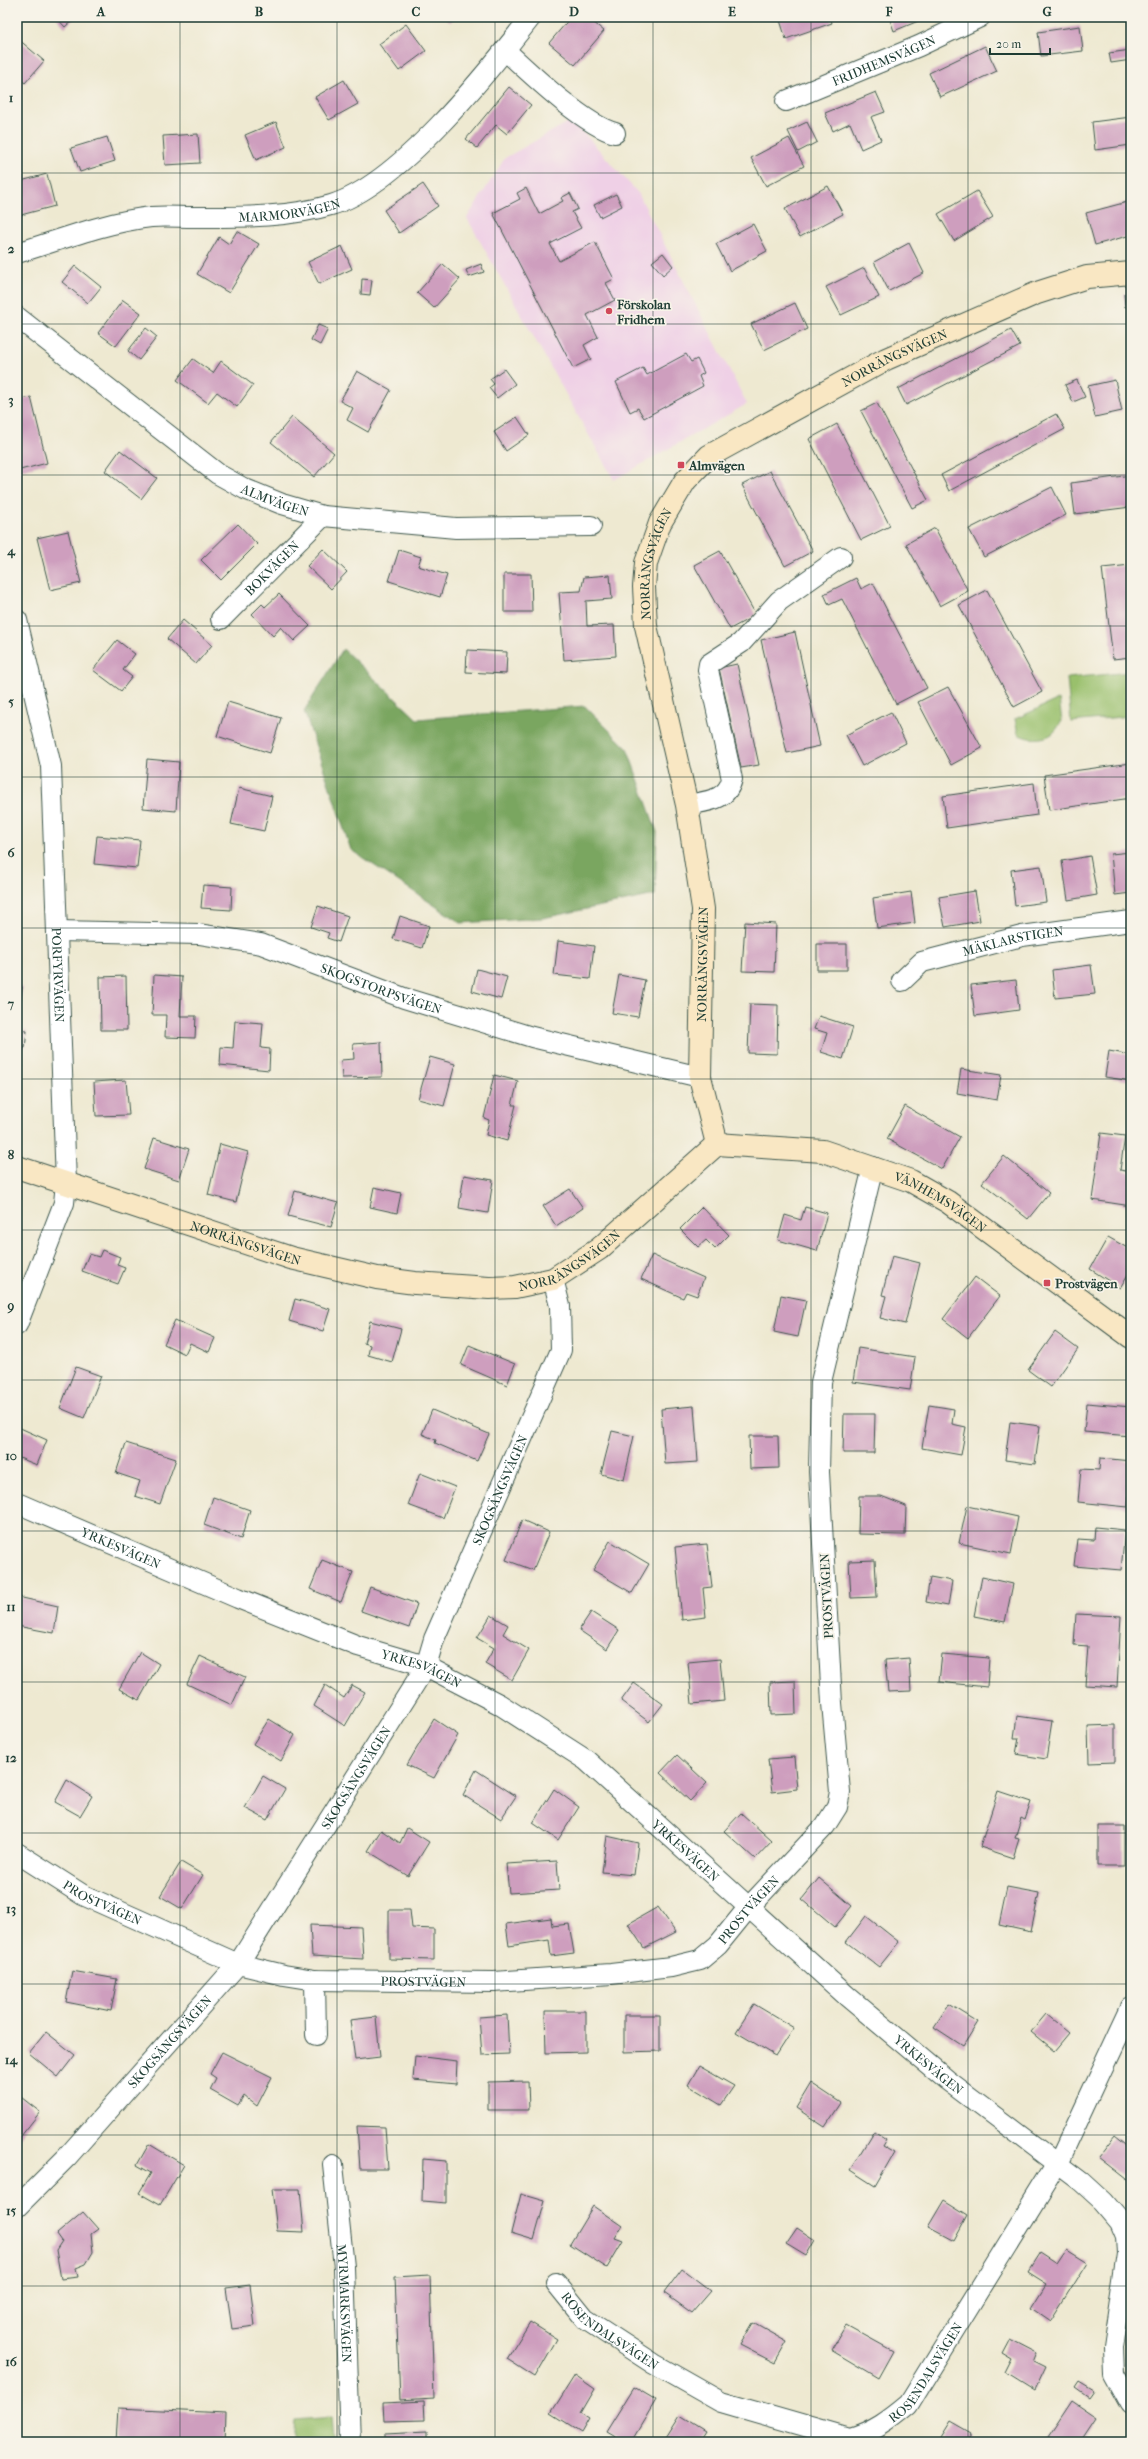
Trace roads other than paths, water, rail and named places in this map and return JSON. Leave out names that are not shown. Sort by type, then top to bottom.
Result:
[{"type":"street","name":"MARMORVÄGEN","points":[[17,253],[97,229],[151,217],[262,215],[301,211],[332,205],[356,194],[386,174],[411,154],[505,50],[531,17]]},
{"type":"street","name":"FRIDHEMSVÄGEN","points":[[786,101],[919,46],[980,17]]},
{"type":"street","points":[[505,50],[579,112],[604,130],[615,133]]},
{"type":"street","name":"NORRÄNGSVÄGEN","points":[[17,1166],[291,1258],[377,1278],[415,1283],[489,1288],[515,1287],[553,1279],[599,1249],[717,1144],[700,1077],[703,909],[687,805],[646,626],[644,587],[646,563],[654,537],[669,505],[685,480],[709,456],[726,445],[886,359],[1037,292],[1087,277],[1131,273]]},
{"type":"street","name":"ALMVÄGEN","points":[[17,317],[171,440],[218,474],[245,489],[282,504],[323,516],[456,528],[591,526]]},
{"type":"street","name":"BOKVÄGEN","points":[[221,619],[323,516]]},
{"type":"street","points":[[687,805],[718,799],[726,794],[732,779],[708,670],[709,664],[741,643],[779,601],[842,557]]},
{"type":"street","name":"PORFYRVÄGEN","points":[[17,620],[51,766],[66,1183],[64,1203],[17,1325]]},
{"type":"street","name":"MÄKLARSTIGEN","points":[[902,980],[922,962],[1022,936],[1131,921]]},
{"type":"street","name":"SKOGSTORPSVÄGEN","points":[[58,931],[199,934],[261,944],[404,998],[532,1037],[700,1077]]},
{"type":"street","name":"VÄNHEMSVÄGEN","points":[[717,1144],[823,1151],[911,1181],[948,1202],[1131,1336]]},
{"type":"street","name":"PROSTVÄGEN","points":[[17,1853],[83,1895],[238,1964],[284,1975],[315,1980],[494,1982],[611,1974],[671,1967],[700,1960],[718,1945],[748,1908],[825,1826],[837,1807],[840,1792],[832,1703],[819,1472],[821,1389],[873,1167]]},
{"type":"street","name":"SKOGSÄNGSVÄGEN","points":[[17,2207],[67,2157],[238,1964],[426,1666],[434,1639],[561,1350],[560,1306],[553,1279]]},
{"type":"street","name":"YRKESVÄGEN","points":[[17,1503],[238,1598],[358,1646],[426,1666],[499,1704],[586,1760],[748,1908],[947,2080],[1058,2163],[1104,2202],[1120,2221],[1126,2235],[1127,2254],[1114,2348],[1114,2373],[1131,2404]]},
{"type":"street","points":[[315,1980],[316,2035]]},
{"type":"street","name":"ROSENDALSVÄGEN","points":[[556,2283],[585,2319],[654,2364],[721,2402],[850,2439],[867,2434],[881,2427],[909,2404],[1058,2163],[1131,2007]]},
{"type":"street","name":"MYRMARKSVÄGEN","points":[[333,2165],[344,2268],[350,2442]]},
{"type":"place","name":"Förskolan Fridhem","points":[[609,311]]},
{"type":"place","name":"Almvägen","points":[[681,465]]},
{"type":"place","name":"Prostvägen","points":[[1047,1283]]}]
